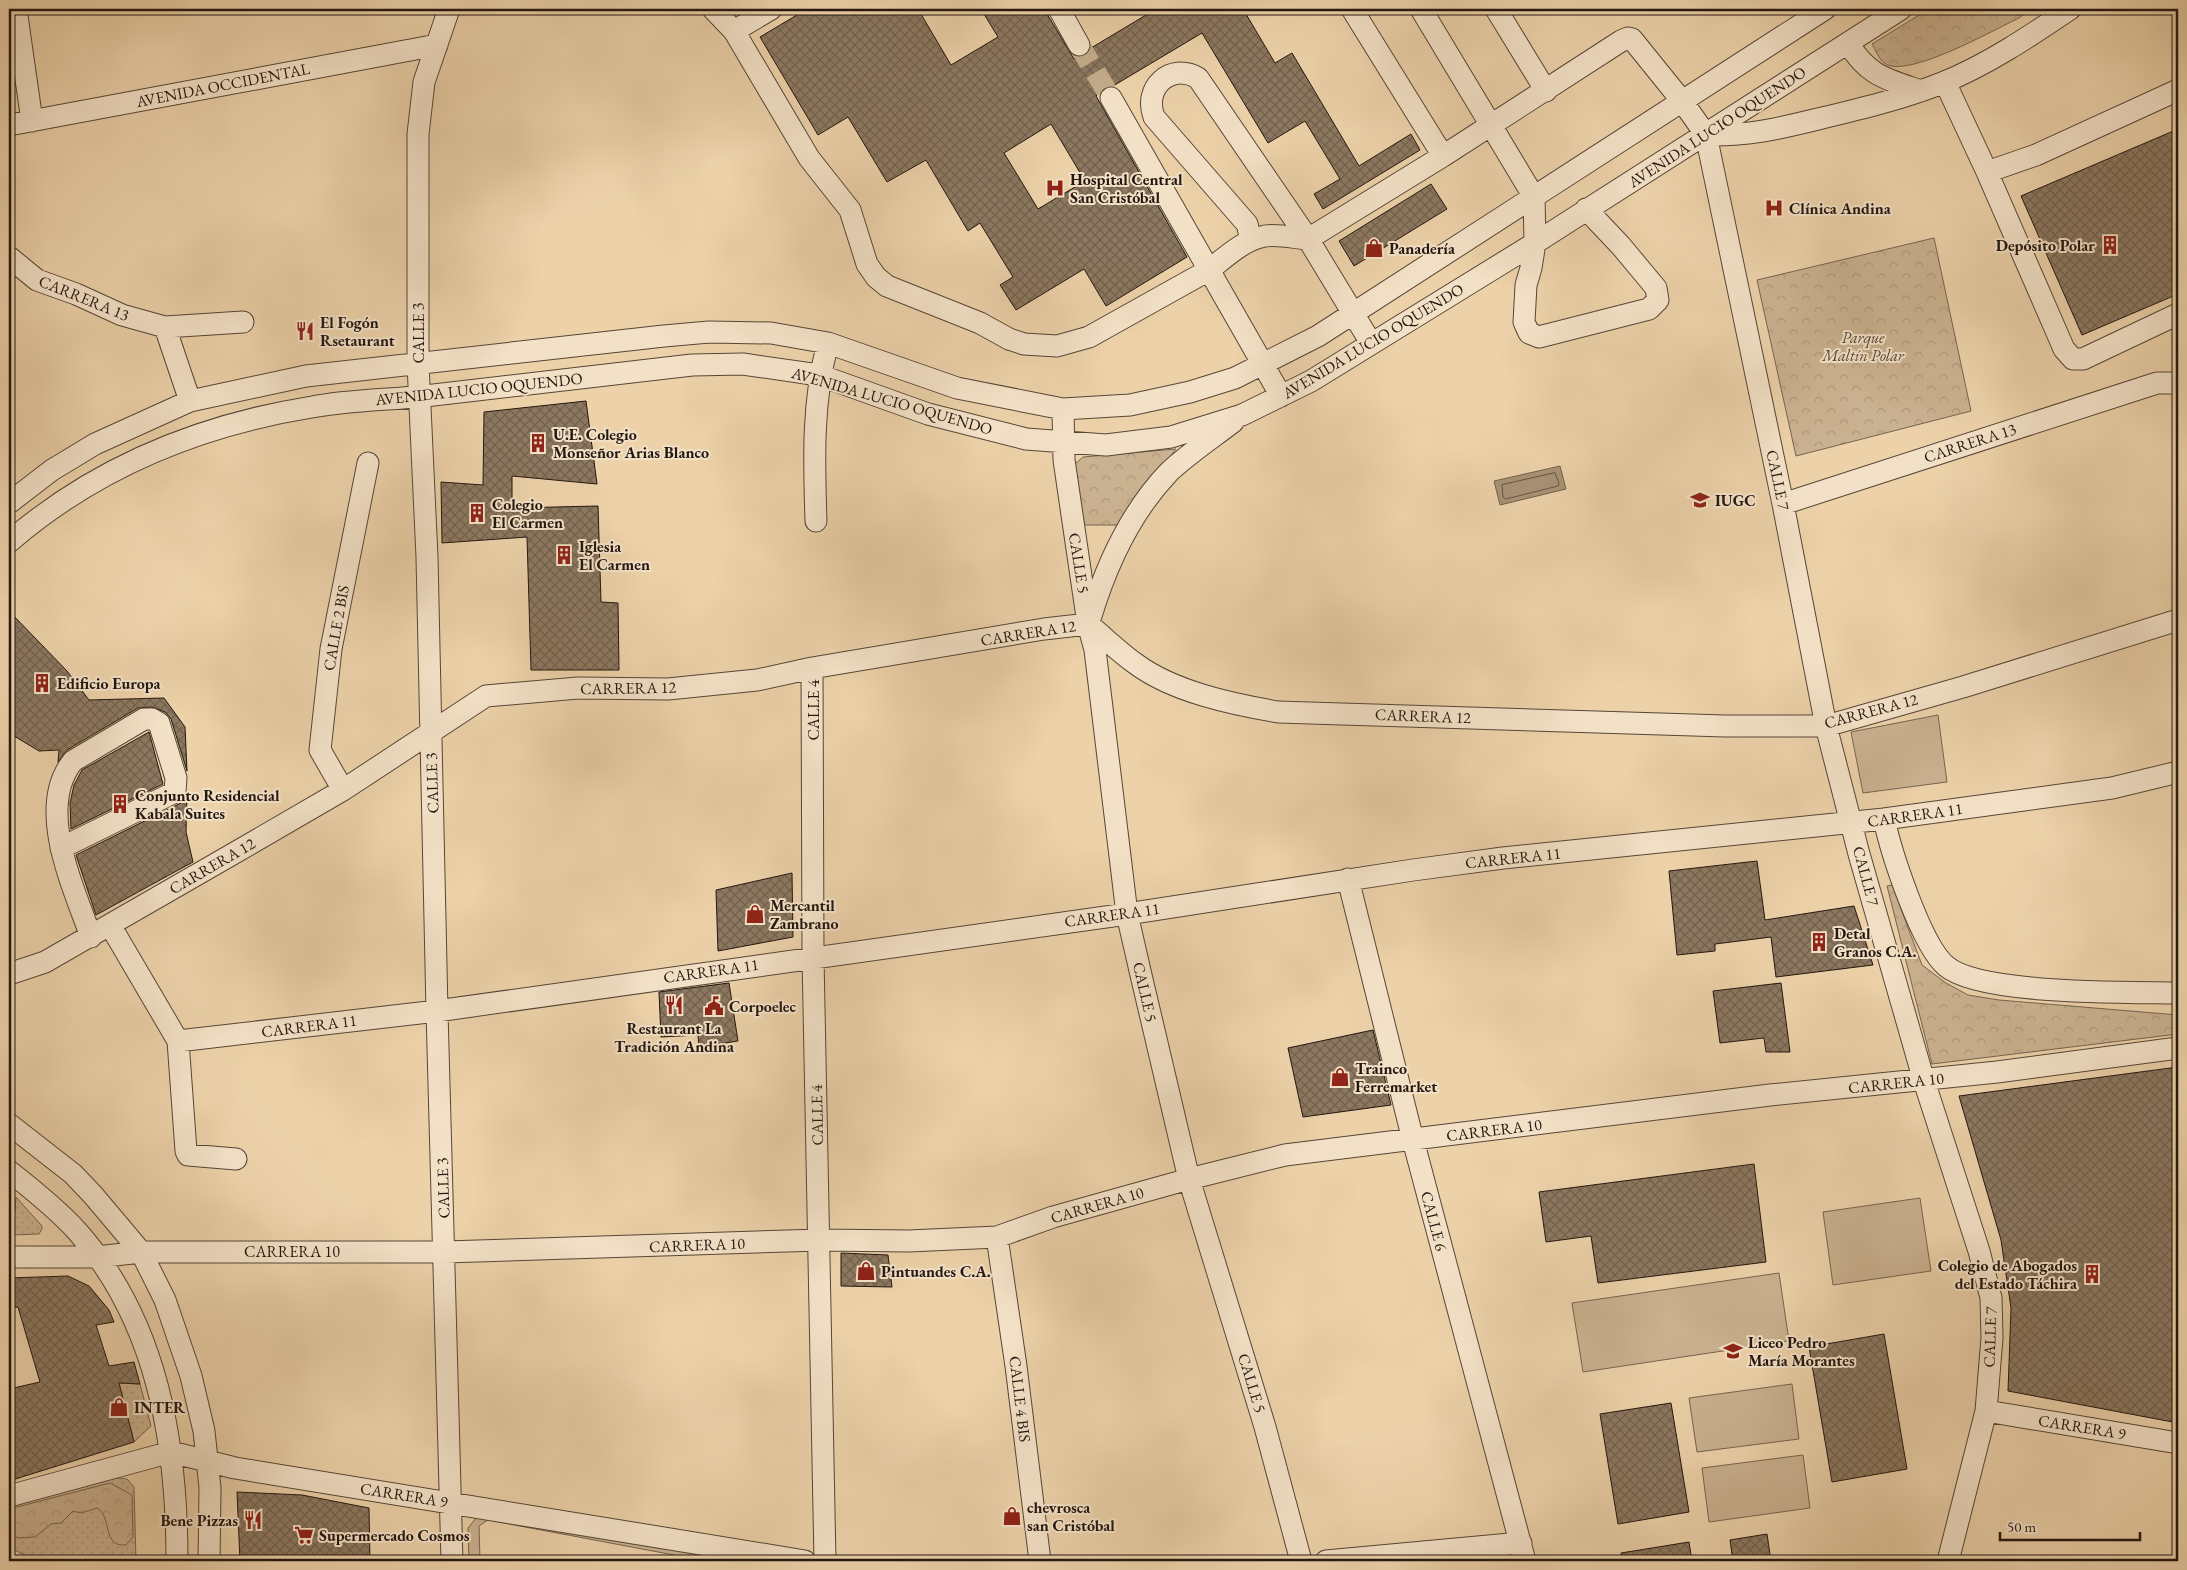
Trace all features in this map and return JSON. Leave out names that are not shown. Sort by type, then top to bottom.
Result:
[{"type":"street","points":[[16,9],[32,121]]},
{"type":"street","name":"CALLE 3","points":[[449,9],[424,82],[418,134],[418,364],[427,557],[452,1561]]},
{"type":"street","points":[[713,9],[734,31],[809,158],[850,210],[867,264],[876,277],[887,286],[980,323],[1009,340],[1033,345],[1057,346],[1089,337],[1209,270],[1239,246],[1251,240],[1267,236],[1308,239],[1546,91],[1496,9]]},
{"type":"street","points":[[734,31],[771,9]]},
{"type":"street","points":[[1058,9],[1079,45]]},
{"type":"street","points":[[1352,9],[1443,156]]},
{"type":"street","points":[[1421,9],[1534,197],[1535,243],[1532,268],[1526,285],[1524,322],[1529,333],[1538,337],[1649,309],[1658,300],[1656,288],[1622,246],[1586,209]]},
{"type":"street","name":"AVENIDA LUCIO OQUENDO","points":[[9,503],[54,469],[95,444],[190,401],[306,376],[709,332],[771,334],[828,343],[958,388],[1063,409],[1130,405],[1182,394],[1235,378],[1353,315],[1825,9]]},
{"type":"street","name":"AVENIDA LUCIO OQUENDO","points":[[9,542],[32,522],[106,475],[170,443],[218,428],[312,406],[420,396],[692,365],[744,364],[819,376],[928,414],[1026,439],[1106,445],[1171,436],[1242,415],[1311,381],[1535,243],[1901,9]]},
{"type":"street","points":[[1706,135],[1737,136],[1774,130],[1867,108],[1921,91],[1945,82],[2022,41],[2070,9]]},
{"type":"street","name":"CALLE 7","points":[[1546,91],[1628,38],[1632,39],[1706,135],[1783,504],[1826,726],[1851,823],[1924,1081],[1979,1252],[1991,1298],[1992,1338],[1986,1411],[1948,1561]]},
{"type":"street","points":[[1848,43],[1859,61],[1878,76],[1921,91]]},
{"type":"street","name":"AVENIDA OCCIDENTAL","points":[[9,125],[437,45]]},
{"type":"street","points":[[1251,240],[1247,224],[1154,117],[1151,108],[1152,94],[1158,82],[1166,76],[1183,73],[1198,78],[1308,239],[1371,343]]},
{"type":"street","points":[[1945,82],[1987,172],[2064,349],[2073,359],[2083,359],[2178,314]]},
{"type":"street","points":[[1987,172],[2036,155],[2178,90]]},
{"type":"street","points":[[1111,98],[1280,396]]},
{"type":"street","name":"CARRERA 13","points":[[9,257],[37,280],[76,294],[122,315],[165,327],[243,322]]},
{"type":"street","points":[[165,327],[190,401]]},
{"type":"street","points":[[816,521],[814,471],[819,376],[828,343]]},
{"type":"street","name":"CARRERA 13","points":[[1783,504],[2157,383],[2178,383]]},
{"type":"street","name":"CALLE 5","points":[[1063,409],[1064,443],[1074,527],[1088,624],[1095,650],[1128,914],[1189,1179],[1265,1427],[1301,1561]]},
{"type":"street","points":[[1088,624],[1101,582],[1120,540],[1138,510],[1170,471],[1242,415]]},
{"type":"street","name":"CALLE 2 BIS","points":[[343,790],[320,750],[331,649],[368,463]]},
{"type":"street","points":[[54,469],[62,489],[74,495]]},
{"type":"street","points":[[1074,527],[1082,546],[1095,554],[1107,552],[1120,540]]},
{"type":"street","name":"CARRERA 12","points":[[9,974],[45,962],[91,937],[343,790],[430,730],[486,696],[578,688],[668,689],[757,680],[812,668],[1044,629],[1088,624],[1137,665],[1176,685],[1219,701],[1278,712],[1725,726],[1826,726],[1963,687],[2178,620]]},
{"type":"street","name":"CALLE 4","points":[[812,668],[813,957],[825,1561]]},
{"type":"street","points":[[61,848],[174,792],[176,778],[159,723],[144,719],[73,762],[65,772],[56,812],[61,848],[91,937]]},
{"type":"street","name":"CARRERA 11","points":[[178,1041],[437,1011],[1128,914],[1348,879],[1503,858],[1884,819],[2112,788],[2178,772]]},
{"type":"street","points":[[1884,819],[1893,855],[1932,949],[1946,966],[1966,978],[1996,984],[2178,993]]},
{"type":"street","name":"CALLE 6","points":[[1348,879],[1413,1140],[1523,1552]]},
{"type":"street","points":[[110,925],[178,1041],[186,1151],[188,1155],[236,1159]]},
{"type":"street","name":"CARRERA 10","points":[[9,1257],[97,1257],[140,1252],[445,1252],[820,1240],[909,1241],[997,1236],[1189,1179],[1285,1155],[1761,1096],[1924,1081],[2178,1048]]},
{"type":"street","points":[[9,1124],[73,1174],[140,1252],[165,1300],[181,1340],[204,1432],[210,1488],[209,1561]]},
{"type":"street","points":[[9,1171],[77,1231],[97,1257],[137,1323],[156,1380],[171,1452],[177,1561]]},
{"type":"street","name":"CALLE 4 BIS","points":[[997,1236],[1040,1561]]},
{"type":"street","name":"CARRERA 9","points":[[1986,1411],[2178,1443]]},
{"type":"street","name":"CARRERA 9","points":[[9,1496],[171,1452],[235,1468],[805,1561]]},
{"type":"street","points":[[1326,1561],[1523,1552]]},
{"type":"green space","points":[[1929,9],[2031,9],[2019,18],[1991,32],[1930,59],[1911,65],[1895,66],[1884,63],[1872,44]]},
{"type":"green space","name":"Parque Maltín Polar","points":[[1934,238],[1971,411],[1796,456],[1757,280]]},
{"type":"green space","points":[[1176,449],[1119,525],[1080,525],[1075,464],[1083,457]]},
{"type":"green space","points":[[1938,715],[1947,782],[1863,793],[1851,732]]},
{"type":"green space","points":[[1892,885],[1922,965],[1946,983],[1968,995],[1999,1000],[2178,1015],[2178,1034],[1932,1064],[1887,886]]},
{"type":"green space","points":[[16,1197],[42,1226],[39,1234],[13,1235]]},
{"type":"green space","points":[[1920,1198],[1931,1271],[1833,1285],[1823,1212]]},
{"type":"green space","points":[[1779,1273],[1789,1341],[1583,1372],[1572,1303]]},
{"type":"green space","points":[[119,1383],[140,1384],[151,1426],[134,1442]]},
{"type":"green space","points":[[1792,1384],[1799,1439],[1697,1452],[1689,1398]]},
{"type":"green space","points":[[1803,1455],[1810,1508],[1709,1522],[1702,1468]]},
{"type":"green space","points":[[117,1478],[127,1479],[134,1487],[136,1561],[87,1563],[51,1561],[20,1553],[9,1545],[9,1507]]},
{"type":"green space","points":[[110,1483],[132,1495],[133,1537],[126,1545],[113,1541],[110,1537],[105,1518],[97,1508],[81,1513],[73,1511],[61,1523],[51,1524],[35,1537],[18,1538],[9,1531],[9,1509]]},
{"type":"green space","points":[[476,1518],[750,1561],[706,1561],[488,1520],[479,1526],[480,1561],[469,1561],[468,1528]]},
{"type":"water","points":[[1560,466],[1566,489],[1500,505],[1494,481]]},
{"type":"building","points":[[807,9],[918,9],[951,65],[998,37],[981,9],[1044,9],[1074,59],[1085,56],[1091,48],[1156,9],[1243,9],[1275,63],[1292,53],[1359,166],[1411,134],[1420,150],[1323,209],[1314,194],[1340,179],[1305,121],[1268,143],[1202,33],[1113,86],[1104,87],[1096,96],[1187,257],[1106,306],[1084,269],[1016,310],[1000,285],[1013,277],[980,223],[968,231],[926,160],[887,182],[848,117],[818,135],[760,37]],"holes":[[[1051,124],[1085,181],[1038,209],[1004,153]]]},
{"type":"building","name":"Depósito Polar","points":[[2178,129],[2178,294],[2082,335],[2021,196]]},
{"type":"building","points":[[1431,184],[1447,209],[1354,266],[1339,241]]},
{"type":"building","points":[[586,401],[597,484],[512,476],[512,508],[598,506],[601,602],[618,603],[619,670],[531,670],[527,537],[442,543],[441,482],[483,485],[484,412]]},
{"type":"building","name":"Edificio Europa","points":[[9,611],[67,671],[89,700],[164,698],[185,727],[187,771],[171,719],[165,712],[152,707],[138,708],[67,750],[58,762],[59,750],[39,751],[9,733]]},
{"type":"building","points":[[149,732],[163,784],[71,829],[70,803],[74,785],[82,770]]},
{"type":"building","points":[[187,794],[186,832],[193,862],[96,915],[76,855],[181,803]]},
{"type":"building","points":[[1757,861],[1765,920],[1854,906],[1873,965],[1776,977],[1771,937],[1715,944],[1715,951],[1677,955],[1669,871]]},
{"type":"building","name":"Mercantil Zambrano","points":[[792,873],[793,937],[718,951],[716,890]]},
{"type":"building","points":[[729,983],[738,1041],[699,1047],[698,1035],[661,1037],[659,992]]},
{"type":"building","points":[[1781,983],[1790,1052],[1766,1052],[1764,1038],[1720,1043],[1713,991]]},
{"type":"building","name":"Trainco Ferremarket","points":[[1373,1030],[1391,1105],[1303,1117],[1288,1048]]},
{"type":"building","name":"Colegio de Abogados del Estado Táchira","points":[[2178,1067],[2178,1423],[2008,1391],[2011,1308],[2001,1240],[1959,1096]]},
{"type":"building","points":[[1754,1164],[1766,1262],[1598,1283],[1591,1236],[1546,1242],[1539,1192]]},
{"type":"building","name":"Pintuandes C.A.","points":[[841,1253],[888,1255],[892,1287],[841,1286]]},
{"type":"building","points":[[68,1276],[89,1286],[109,1310],[114,1322],[96,1325],[109,1366],[134,1362],[140,1384],[119,1383],[134,1442],[9,1481],[9,1389],[40,1382],[18,1307],[9,1308],[9,1278]]},
{"type":"building","points":[[1884,1334],[1907,1469],[1832,1482],[1809,1347]]},
{"type":"building","points":[[1671,1403],[1689,1512],[1618,1524],[1600,1414]]},
{"type":"building","name":"Supermercado Cosmos","points":[[237,1492],[302,1495],[369,1508],[370,1561],[240,1561]]},
{"type":"building","points":[[1767,1534],[1771,1561],[1733,1561],[1730,1540]]},
{"type":"building","points":[[1689,1542],[1692,1561],[1622,1561],[1621,1553]]},
{"type":"tunnel","points":[[1079,45],[1111,98]]},
{"type":"place","name":"Hospital Central San Cristóbal","points":[[1055,188]]},
{"type":"place","name":"Clínica Andina","points":[[1774,208]]},
{"type":"place","name":"Depósito Polar","points":[[2110,245]]},
{"type":"place","name":"Panadería","points":[[1374,248]]},
{"type":"place","name":"El Fogón Rsetaurant","points":[[305,331]]},
{"type":"place","name":"U.E. Colegio Monseñor Arias Blanco","points":[[538,443]]},
{"type":"place","name":"IUGC","points":[[1700,500]]},
{"type":"place","name":"Colegio El Carmen","points":[[477,513]]},
{"type":"place","name":"Iglesia El Carmen","points":[[564,555]]},
{"type":"place","name":"Edificio Europa","points":[[42,683]]},
{"type":"place","name":"Conjunto Residencial Kabala Suites","points":[[120,804]]},
{"type":"place","name":"Mercantil Zambrano","points":[[755,914]]},
{"type":"place","name":"Detal Granos C.A.","points":[[1819,942]]},
{"type":"place","name":"Restaurant La Tradición Andina","points":[[674,1005]]},
{"type":"place","name":"Corpoelec","points":[[714,1006]]},
{"type":"place","name":"Trainco Ferremarket","points":[[1340,1077]]},
{"type":"place","name":"Pintuandes C.A.","points":[[866,1271]]},
{"type":"place","name":"Colegio de Abogados del Estado Táchira","points":[[2092,1274]]},
{"type":"place","name":"Liceo Pedro María Morantes","points":[[1733,1351]]},
{"type":"place","name":"INTER","points":[[119,1407]]},
{"type":"place","name":"chevrosca san Cristóbal","points":[[1012,1516]]},
{"type":"place","name":"Bene Pizzas","points":[[253,1520]]},
{"type":"place","name":"Supermercado Cosmos","points":[[304,1535]]}]
